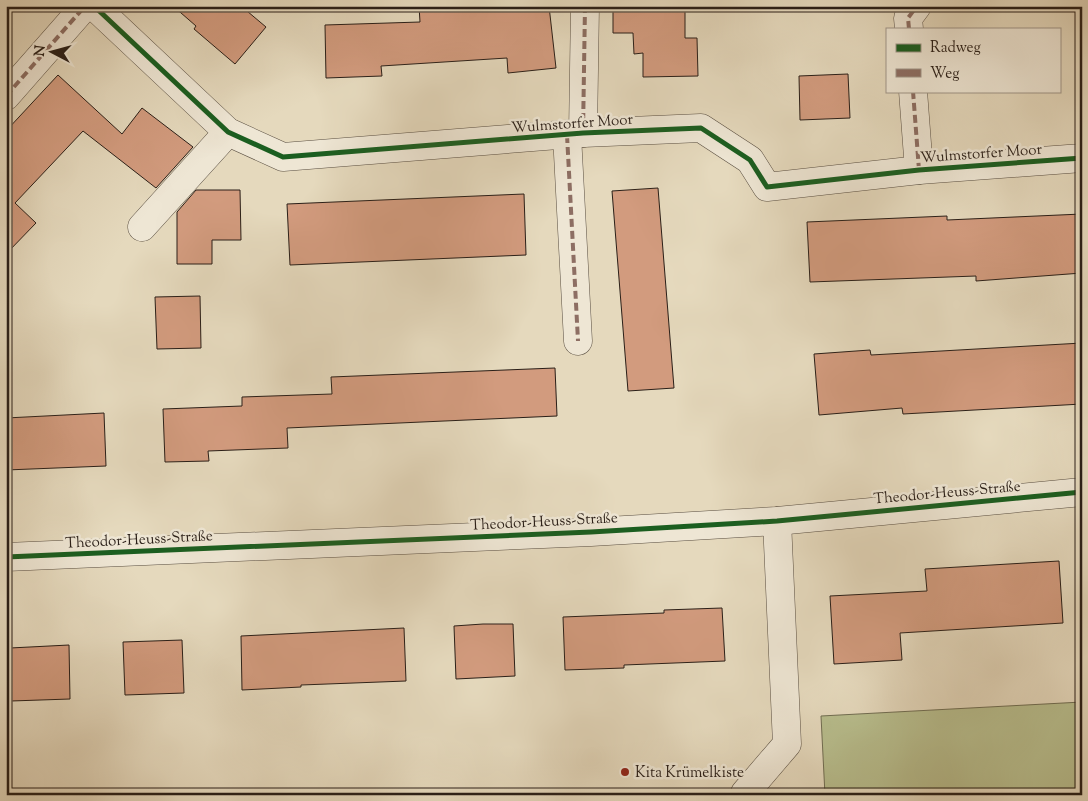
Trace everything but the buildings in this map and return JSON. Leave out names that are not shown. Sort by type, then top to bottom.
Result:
[{"type":"street","points":[[6,96],[86,6]]},
{"type":"street","name":"Wulmstorfer Moor","points":[[94,6],[228,132],[283,157],[575,134],[701,128],[750,160],[767,187],[918,170],[1082,158]]},
{"type":"street","points":[[575,134],[585,6]]},
{"type":"street","points":[[909,28],[908,18],[917,6]]},
{"type":"street","points":[[913,92],[918,170]]},
{"type":"street","points":[[142,228],[228,132]]},
{"type":"street","name":"Wulmstorfer Moor","points":[[575,134],[578,341]]},
{"type":"street","name":"Theodor-Heuss-Straße","points":[[6,557],[582,532],[777,520],[1082,492]]},
{"type":"street","points":[[745,793],[787,744],[777,520]]},
{"type":"green space","points":[[1082,702],[1082,795],[825,795],[821,716]]},
{"type":"marked path","points":[[6,96],[85,6]]},
{"type":"marked path","points":[[583,133],[585,6]]},
{"type":"marked path","points":[[909,28],[908,18],[917,6]]},
{"type":"marked path","points":[[913,92],[919,170]]},
{"type":"marked path","points":[[567,135],[578,341]]},
{"type":"cycle path","points":[[94,6],[228,132],[283,157],[583,133],[701,128],[750,160],[767,187],[919,170],[1082,158]]},
{"type":"cycle path","points":[[6,557],[591,532],[777,521],[1082,492]]},
{"type":"place","name":"Kita Krümelkiste","points":[[625,772]]}]
